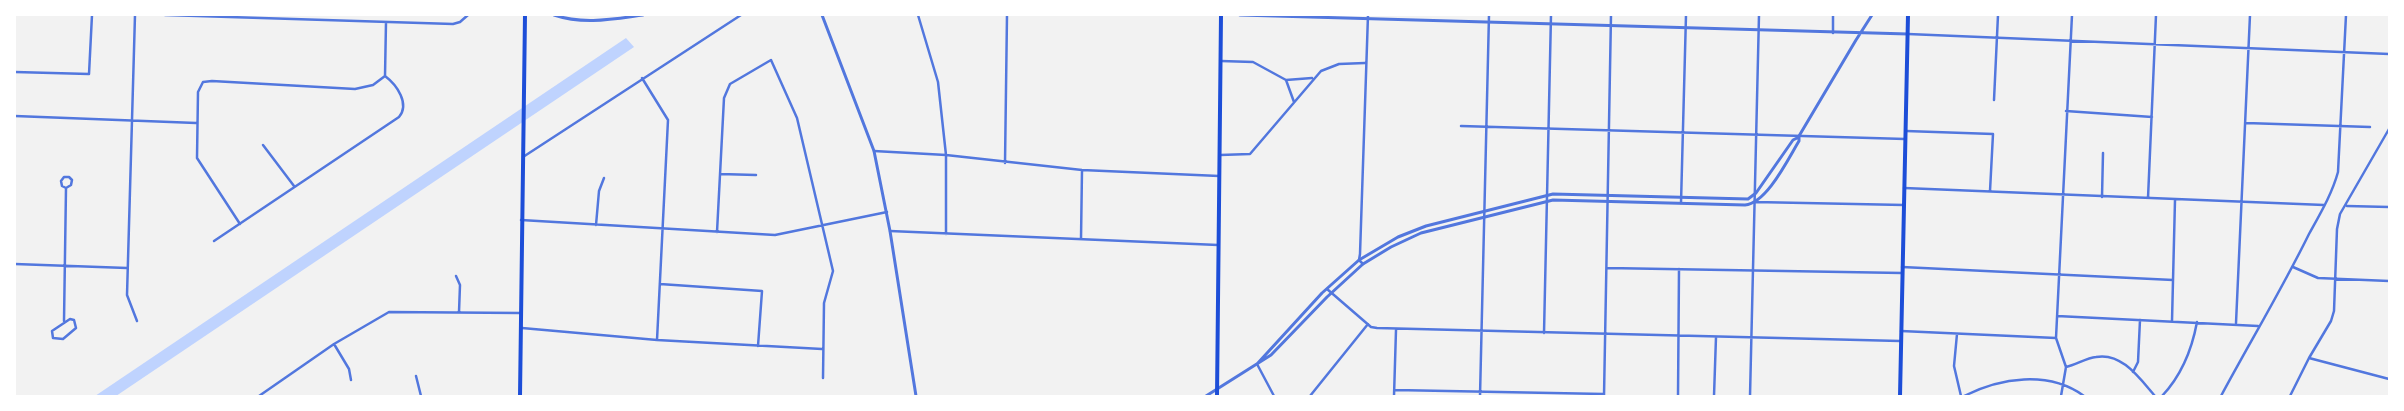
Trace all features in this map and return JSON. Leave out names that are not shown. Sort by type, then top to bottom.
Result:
[{"type":"main road","points":[[520,396],[521,158],[525,15]]},
{"type":"main road","points":[[1217,396],[1221,15]]},
{"type":"main road","points":[[1900,396],[1908,15]]},
{"type":"street","points":[[15,72],[89,74],[92,15]]},
{"type":"street","points":[[135,15],[127,295],[137,321]]},
{"type":"street","points":[[166,15],[456,24],[468,15]]},
{"type":"street","points":[[305,15],[305,20]]},
{"type":"street","points":[[554,15],[588,22],[643,15]]},
{"type":"street","points":[[521,158],[741,15]]},
{"type":"street","points":[[822,15],[874,151],[887,212],[916,396]]},
{"type":"street","points":[[918,15],[938,82],[946,156],[946,234]]},
{"type":"street","points":[[1005,163],[1007,15]]},
{"type":"street","points":[[1240,15],[1368,17],[1759,31],[1997,36],[2389,54]]},
{"type":"street","points":[[1481,394],[1489,15]]},
{"type":"street","points":[[1544,333],[1551,15]]},
{"type":"street","points":[[1395,390],[1481,394],[1513,391],[1604,395],[1611,15]]},
{"type":"street","points":[[1681,203],[1686,15]]},
{"type":"street","points":[[1750,396],[1759,15]]},
{"type":"street","points":[[1832,32],[1833,15]]},
{"type":"street","points":[[1755,202],[1772,184],[1799,141],[1799,136],[1860,33],[1872,17],[1877,15]]},
{"type":"street","points":[[1994,100],[1998,15]]},
{"type":"street","points":[[2060,396],[2064,387],[2066,367],[2056,338],[2072,15]]},
{"type":"street","points":[[2148,198],[2156,15]]},
{"type":"street","points":[[2236,324],[2250,15]]},
{"type":"street","points":[[2221,396],[2334,188],[2338,172],[2346,15]]},
{"type":"street","points":[[1363,264],[1360,260],[1368,17]]},
{"type":"street","points":[[385,76],[386,22]]},
{"type":"street","points":[[717,232],[724,98],[730,84],[771,60],[797,118],[824,224],[833,271],[824,302],[822,378]]},
{"type":"street","points":[[1221,61],[1253,62],[1286,80],[1313,78]]},
{"type":"street","points":[[1220,155],[1250,154],[1313,78],[1330,66],[1365,63]]},
{"type":"street","points":[[240,224],[197,158],[198,92],[203,82],[216,81],[355,90],[372,85],[385,76]]},
{"type":"street","points":[[214,241],[399,117],[404,112],[404,103],[391,81],[385,76]]},
{"type":"street","points":[[642,78],[668,120],[657,340]]},
{"type":"street","points":[[1286,80],[1294,102]]},
{"type":"street","points":[[2066,111],[2152,117]]},
{"type":"street","points":[[15,116],[197,123]]},
{"type":"street","points":[[2246,122],[2370,127]]},
{"type":"street","points":[[1460,126],[1904,140]]},
{"type":"street","points":[[2290,396],[2309,358],[2331,321],[2334,311],[2337,229],[2340,214],[2347,206],[2389,129]]},
{"type":"street","points":[[1905,131],[1992,134],[1990,191]]},
{"type":"street","points":[[1206,396],[1257,364],[1326,289],[1360,260],[1412,231],[1485,209],[1547,195],[1748,199],[1756,193],[1793,140],[1799,136]]},
{"type":"street","points":[[264,145],[294,186]]},
{"type":"street","points":[[874,151],[946,156],[1082,170],[1219,176]]},
{"type":"street","points":[[2102,196],[2103,153]]},
{"type":"street","points":[[1082,170],[1082,239]]},
{"type":"street","points":[[720,174],[756,175]]},
{"type":"street","points":[[69,176],[72,180],[71,185],[66,188],[62,186],[61,180],[69,176]]},
{"type":"street","points":[[596,225],[599,191],[604,178]]},
{"type":"street","points":[[64,321],[66,188]]},
{"type":"street","points":[[1904,188],[2324,205]]},
{"type":"street","points":[[2172,320],[2175,199]]},
{"type":"street","points":[[1257,364],[1264,362],[1284,344],[1331,293],[1363,264],[1414,236],[1485,216],[1547,201],[1745,205],[1755,202],[1904,205]]},
{"type":"street","points":[[2347,206],[2389,207]]},
{"type":"street","points":[[521,220],[662,230],[775,235],[887,212]]},
{"type":"street","points":[[890,231],[1219,245]]},
{"type":"street","points":[[15,264],[127,268]]},
{"type":"street","points":[[2293,266],[2318,278],[2389,281]]},
{"type":"street","points":[[1902,267],[2173,280]]},
{"type":"street","points":[[1607,268],[1902,273]]},
{"type":"street","points":[[1678,396],[1679,269]]},
{"type":"street","points":[[456,276],[460,285],[459,312]]},
{"type":"street","points":[[660,284],[762,291],[758,346]]},
{"type":"street","points":[[1326,289],[1368,324],[1377,328],[1396,330],[1901,341]]},
{"type":"street","points":[[259,396],[334,344],[389,312],[520,312]]},
{"type":"street","points":[[2057,316],[2172,320],[2258,326]]},
{"type":"street","points":[[74,320],[76,328],[62,339],[54,338],[52,331],[64,321],[74,320]]},
{"type":"street","points":[[2133,372],[2138,362],[2140,320]]},
{"type":"street","points":[[2162,396],[2179,374],[2189,352],[2197,322]]},
{"type":"street","points":[[1310,396],[1368,324]]},
{"type":"street","points":[[520,328],[657,340],[822,349]]},
{"type":"street","points":[[1394,396],[1396,330]]},
{"type":"street","points":[[1901,331],[2056,338]]},
{"type":"street","points":[[1957,333],[1954,366],[1956,383],[1962,396],[1984,386],[2028,378],[2064,387],[2084,396]]},
{"type":"street","points":[[1714,396],[1716,337]]},
{"type":"street","points":[[334,344],[349,369],[351,380]]},
{"type":"street","points":[[2066,367],[2095,357],[2106,357],[2123,363],[2155,396]]},
{"type":"street","points":[[2309,358],[2389,379]]},
{"type":"street","points":[[1257,364],[1274,396]]},
{"type":"street","points":[[416,376],[421,396]]},
{"type":"street","points":[[1512,396],[1513,391]]},
{"type":"street","points":[[1431,392],[1432,396]]},
{"type":"water","points":[[626,38],[634,47],[116,396],[95,396]]}]
